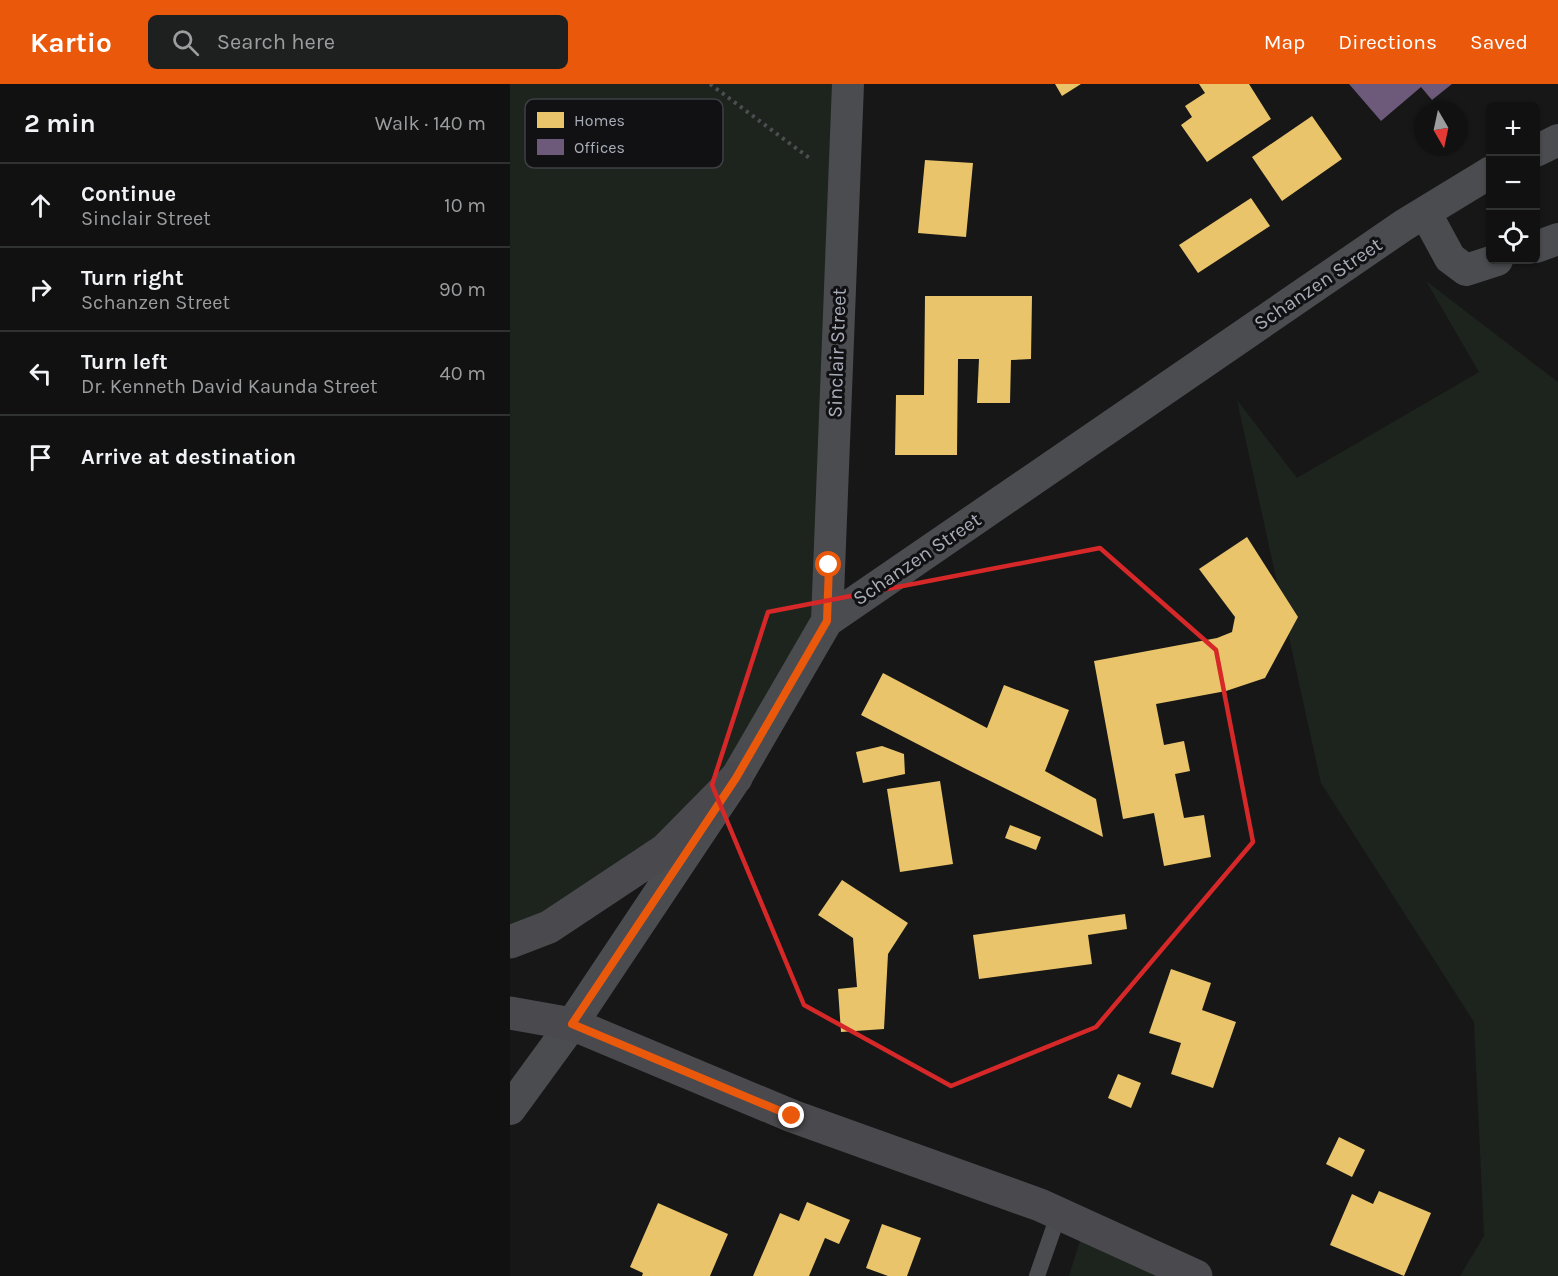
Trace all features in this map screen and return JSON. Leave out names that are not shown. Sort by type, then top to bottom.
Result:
[{"type":"street","name":"Sinclair Street","points":[[827,621],[848,84]]},
{"type":"street","points":[[1540,149],[1558,140]]},
{"type":"street","name":"Schanzen Street","points":[[510,1109],[572,1024],[736,778],[827,621],[1384,238],[1486,175]]},
{"type":"street","points":[[1425,212],[1450,258],[1466,270],[1486,264]]},
{"type":"street","points":[[1540,246],[1558,239]]},
{"type":"street","points":[[510,942],[549,927],[665,850],[736,778]]},
{"type":"street","points":[[510,1013],[572,1024],[792,1116],[1059,1213],[1196,1276]]},
{"type":"lane","points":[[1036,1276],[1059,1213]]},
{"type":"path","points":[[710,84],[843,183]]},
{"type":"highlighted area","points":[[1100,548],[1216,650],[1253,842],[1096,1027],[951,1086],[804,1005],[712,785],[768,612]]},
{"type":"shaded area","points":[[510,84],[848,84],[827,621],[736,778],[665,850],[510,942]]},
{"type":"shaded area","points":[[1426,281],[1558,382],[1558,1276],[1460,1276],[1484,1236],[1474,1022],[1321,783],[1237,400],[1297,478],[1479,372]]},
{"type":"shaded area","points":[[1085,1225],[1196,1276],[1069,1276]]},
{"type":"building: Homes","points":[[1055,84],[1081,84],[1062,96]]},
{"type":"building: Homes","points":[[1199,84],[1249,84],[1271,119],[1207,162],[1181,125],[1192,117],[1185,106],[1205,93]]},
{"type":"building: Homes","points":[[1312,116],[1342,159],[1282,201],[1252,157]]},
{"type":"building: Homes","points":[[925,160],[973,163],[966,237],[918,233]]},
{"type":"building: Homes","points":[[1251,198],[1270,226],[1198,273],[1179,245]]},
{"type":"building: Homes","points":[[925,296],[1032,296],[1031,359],[1011,360],[1010,403],[977,403],[979,359],[958,359],[957,455],[895,455],[896,395],[924,395]]},
{"type":"building: Homes","points":[[1247,537],[1298,617],[1265,678],[1226,691],[1156,704],[1164,745],[1184,741],[1190,771],[1175,774],[1184,818],[1204,815],[1211,857],[1164,866],[1154,813],[1123,819],[1094,661],[1217,638],[1232,632],[1235,617],[1199,569]]},
{"type":"building: Homes","points":[[883,673],[987,728],[1004,685],[1069,710],[1045,771],[1096,799],[1103,837],[861,715]]},
{"type":"building: Homes","points":[[882,746],[904,754],[905,774],[863,783],[856,752]]},
{"type":"building: Homes","points":[[940,781],[953,864],[900,872],[887,789]]},
{"type":"building: Homes","points":[[1010,825],[1041,837],[1036,850],[1005,838]]},
{"type":"building: Homes","points":[[842,880],[908,923],[888,954],[884,1029],[841,1032],[838,989],[857,987],[853,938],[818,915]]},
{"type":"building: Homes","points":[[1125,914],[1127,929],[1088,935],[1092,964],[979,979],[973,935]]},
{"type":"building: Homes","points":[[1171,969],[1211,983],[1202,1010],[1236,1022],[1213,1088],[1171,1074],[1181,1043],[1149,1033]]},
{"type":"building: Homes","points":[[1118,1074],[1141,1083],[1131,1108],[1108,1098]]},
{"type":"building: Homes","points":[[1339,1137],[1365,1150],[1352,1177],[1326,1164]]},
{"type":"building: Homes","points":[[1379,1191],[1431,1213],[1404,1276],[1330,1245],[1352,1194],[1373,1204]]},
{"type":"building: Homes","points":[[807,1202],[850,1220],[839,1244],[825,1238],[809,1276],[753,1276],[780,1213],[799,1221]]},
{"type":"building: Homes","points":[[658,1203],[728,1234],[710,1276],[642,1276],[643,1273],[630,1267]]},
{"type":"building: Homes","points":[[882,1224],[921,1238],[907,1276],[888,1276],[866,1268]]},
{"type":"building: Offices","points":[[1349,84],[1452,84],[1432,100],[1421,87],[1381,121]]},
{"type":"route","points":[[792,1116],[572,1024],[736,778],[827,621],[829,565]]}]
